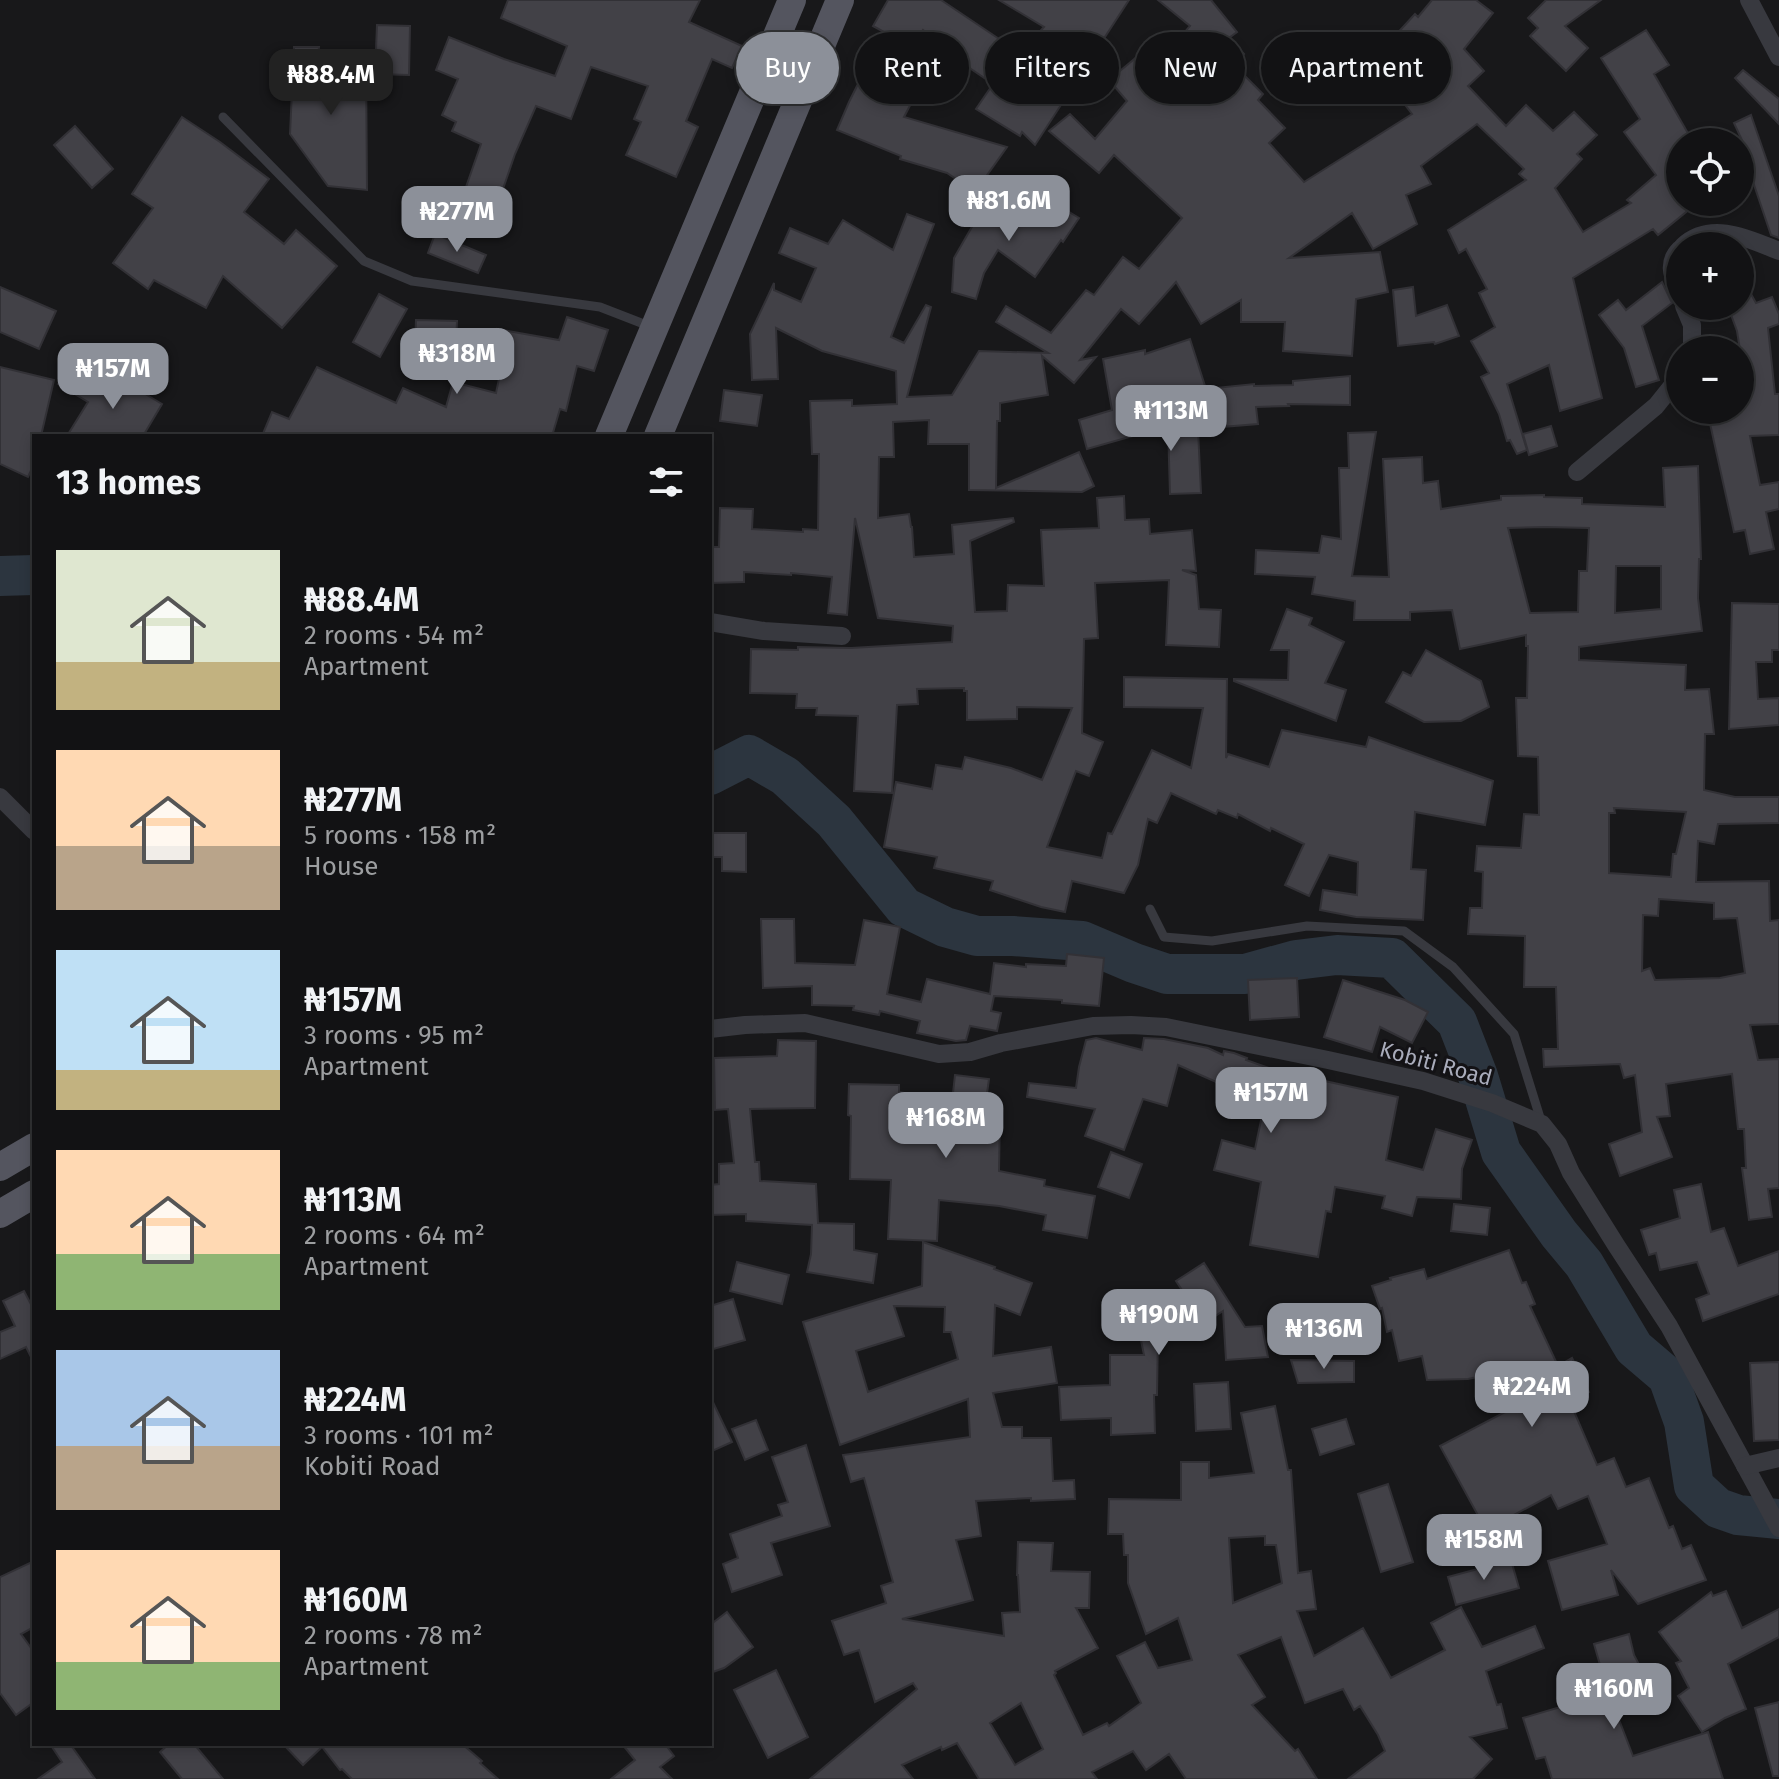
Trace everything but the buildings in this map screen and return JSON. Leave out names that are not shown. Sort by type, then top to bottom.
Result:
[{"type":"main road","points":[[610,434],[792,0]]},
{"type":"main road","points":[[659,434],[840,0]]},
{"type":"main road","points":[[0,1167],[32,1148]]},
{"type":"main road","points":[[0,1214],[32,1195]]},
{"type":"street","points":[[1749,0],[1779,57]]},
{"type":"street","points":[[1754,241],[1779,251]]},
{"type":"street","points":[[1577,472],[1656,406],[1666,394]]},
{"type":"street","points":[[712,622],[764,631],[842,636]]},
{"type":"street","points":[[0,797],[32,829]]},
{"type":"street","name":"Kobiti Road","points":[[712,1029],[805,1023],[939,1054],[970,1052],[1093,1026],[1166,1027],[1423,1081],[1542,1124]]},
{"type":"street","points":[[1542,1124],[1558,1144],[1571,1173],[1669,1326],[1777,1525]]},
{"type":"street","points":[[1745,1466],[1779,1458]]},
{"type":"lane","points":[[223,117],[364,261],[412,281],[600,307],[655,328]]},
{"type":"lane","points":[[1150,909],[1164,937],[1212,941],[1307,926],[1404,931],[1453,967],[1514,1034],[1542,1124]]},
{"type":"waterway","points":[[0,576],[32,575]]},
{"type":"waterway","points":[[712,774],[749,755],[785,776],[834,821],[904,907],[945,927],[977,936],[1082,941],[1167,974],[1245,974],[1296,960],[1337,955],[1392,958],[1457,1022],[1478,1076],[1501,1152],[1584,1264],[1634,1348],[1668,1377],[1684,1422],[1694,1486],[1718,1508],[1738,1515],[1779,1519]]}]
